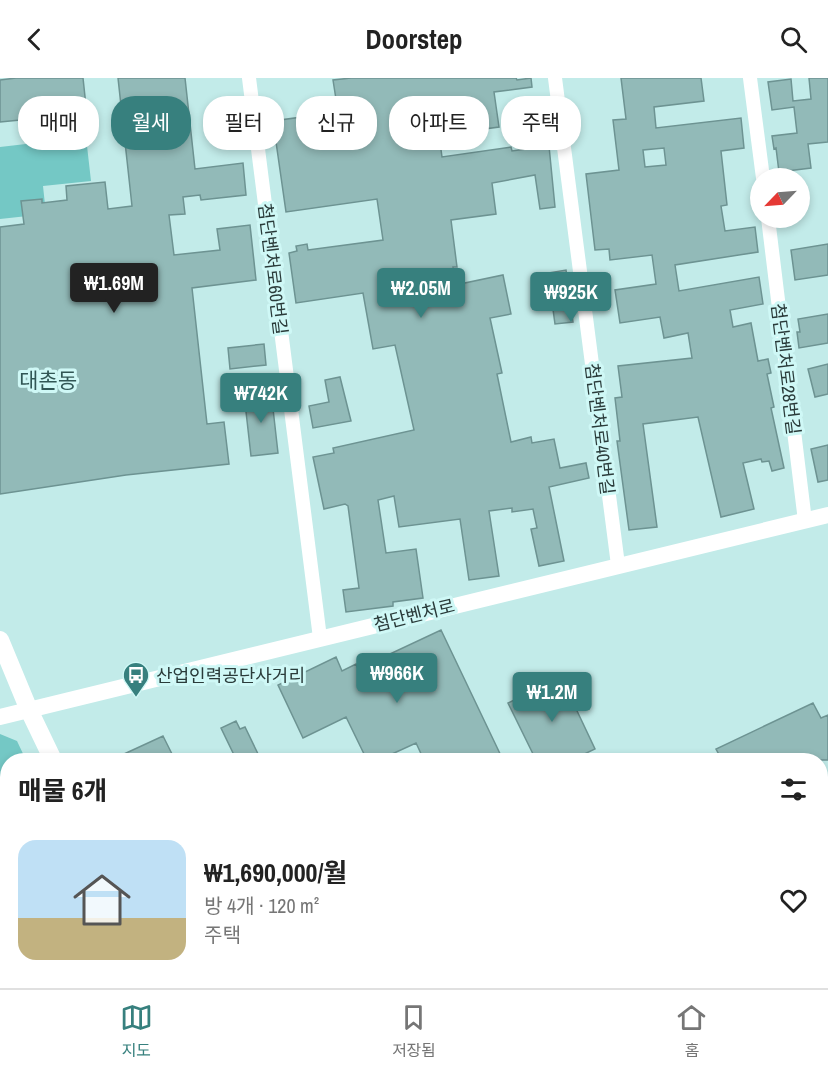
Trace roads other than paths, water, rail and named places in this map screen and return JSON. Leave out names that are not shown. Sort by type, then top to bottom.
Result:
[{"type":"main road","points":[[0,640],[50,753]]},
{"type":"street","name":"첨단벤처로60번길","points":[[249,78],[320,638]]},
{"type":"street","name":"첨단벤처로40번길","points":[[555,78],[618,565]]},
{"type":"street","points":[[750,78],[762,168]]},
{"type":"street","name":"첨단벤처로28번길","points":[[769,228],[805,521]]},
{"type":"street","name":"첨단벤처로","points":[[0,717],[828,515]]},
{"type":"place","name":"산업인력공단사거리","points":[[136,698]]},
{"type":"district","name":"대촌동","points":[[48,380]]}]
